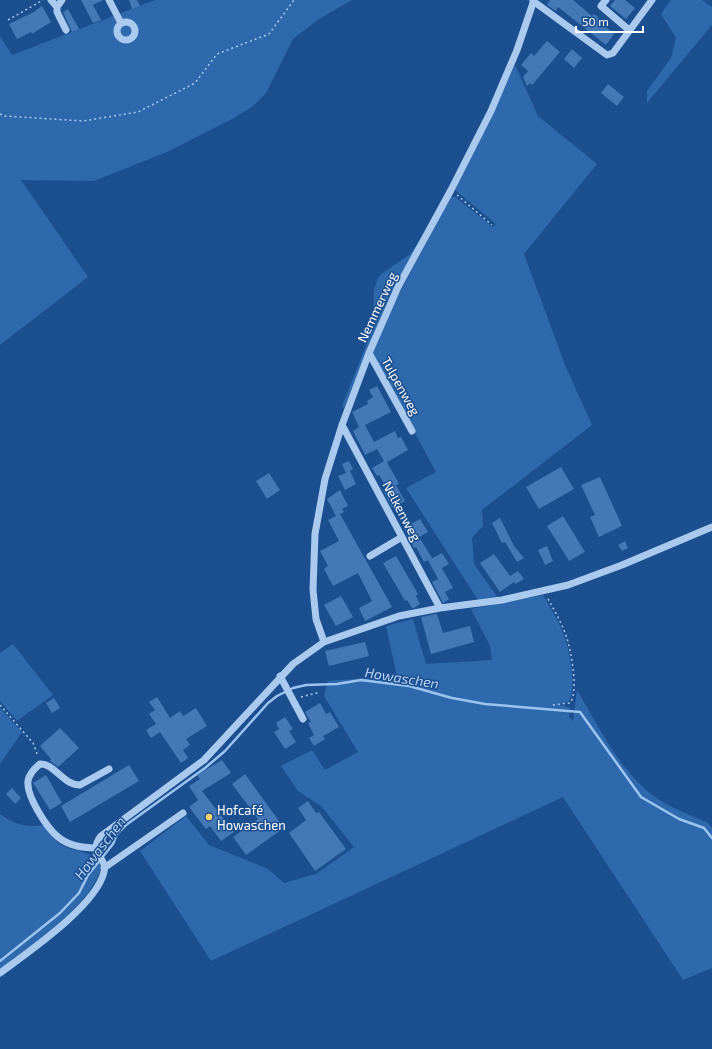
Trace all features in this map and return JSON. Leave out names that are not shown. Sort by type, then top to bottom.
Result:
[{"type":"street","points":[[50,0],[57,7]]},
{"type":"street","points":[[62,0],[57,7],[56,12],[66,30]]},
{"type":"street","points":[[109,0],[121,23]]},
{"type":"street","points":[[534,0],[607,55],[613,53],[652,0]]},
{"type":"street","name":"Nemmerweg","points":[[324,642],[318,628],[315,604],[315,534],[325,479],[342,425],[369,353],[398,287],[451,190],[491,111],[517,50],[534,0]]},
{"type":"street","points":[[606,0],[601,6],[629,30]]},
{"type":"street","name":"Tulpenweg","points":[[369,353],[412,431]]},
{"type":"street","name":"Nelkenweg","points":[[342,425],[440,608]]},
{"type":"street","points":[[104,866],[97,851],[96,843],[107,831],[204,760],[224,740],[280,676],[293,664],[324,642],[399,616],[440,608],[502,600],[544,592],[568,585],[622,566],[712,527]]},
{"type":"street","points":[[370,556],[402,537]]},
{"type":"street","points":[[280,676],[303,719]]},
{"type":"street","points":[[97,851],[82,848],[64,841],[46,825],[28,786],[29,778],[40,764],[47,765],[68,782],[75,785],[80,785],[109,769]]},
{"type":"street","points":[[0,973],[52,933],[83,905],[99,882],[104,866],[183,813]]},
{"type":"path","points":[[8,20],[43,0]]},
{"type":"path","points":[[0,114],[4,116],[83,121],[138,112],[195,83],[217,54],[269,34],[294,0]]},
{"type":"path","points":[[451,190],[492,225]]},
{"type":"path","points":[[544,592],[567,639],[574,680],[573,700],[570,703],[552,705]]},
{"type":"path","points":[[293,701],[311,693],[320,692]]},
{"type":"path","points":[[0,705],[33,744],[40,764]]},
{"type":"shaded area","points":[[155,0],[352,0],[319,19],[293,39],[266,93],[252,107],[234,118],[167,152],[94,181],[21,180],[88,277],[0,345],[0,36],[12,55]]},
{"type":"shaded area","points":[[671,0],[702,0],[712,7],[712,25],[647,103],[647,91],[671,58],[676,38],[661,14]]},
{"type":"shaded area","points":[[515,65],[538,116],[597,164],[524,254],[565,365],[592,425],[482,510],[483,526],[472,538],[474,564],[498,598],[478,600],[406,488],[436,472],[372,354],[392,307],[451,197],[455,197],[493,227],[496,224],[455,190],[493,114]]},
{"type":"shaded area","points":[[420,241],[389,297],[344,408],[342,406],[367,343],[373,317],[374,290],[377,280],[381,274],[409,255]]},
{"type":"shaded area","points":[[543,595],[563,633],[572,668],[571,696],[568,702],[559,704],[570,708],[569,717],[573,721],[577,690],[619,759],[639,784],[657,799],[708,823],[712,828],[712,968],[683,980],[563,797],[211,961],[140,851],[186,816],[209,845],[268,869],[284,883],[316,874],[354,847],[322,807],[298,791],[281,766],[312,750],[325,770],[358,752],[324,696],[328,681],[367,678],[398,681],[386,626],[413,619],[426,664],[492,660],[490,646],[471,609]]},
{"type":"shaded area","points":[[13,644],[53,695],[17,721],[0,701],[0,653]]},
{"type":"shaded area","points":[[0,708],[22,732],[0,764]]},
{"type":"shaded area","points":[[0,814],[20,824],[31,826],[43,825],[57,842],[69,848],[88,854],[98,862],[101,868],[95,882],[73,910],[43,937],[0,969]]},
{"type":"building","points":[[81,0],[103,0],[93,5],[101,20],[93,23]]},
{"type":"building","points":[[129,0],[137,0],[140,6],[132,9]]},
{"type":"building","points":[[550,0],[573,0],[592,16],[594,14],[600,19],[599,21],[614,34],[606,45],[558,7],[556,11],[547,5]]},
{"type":"building","points":[[615,0],[625,0],[635,8],[626,19],[610,6]]},
{"type":"building","points":[[42,6],[51,22],[32,34],[31,32],[17,39],[9,24],[36,11]]},
{"type":"building","points":[[68,9],[79,29],[72,32],[63,12]]},
{"type":"building","points":[[547,41],[560,52],[532,85],[530,83],[527,86],[523,77],[528,71],[521,65],[531,53],[534,56]]},
{"type":"building","points":[[572,49],[582,58],[574,68],[564,59]]},
{"type":"building","points":[[608,84],[624,97],[617,106],[601,93]]},
{"type":"building","points":[[377,386],[391,412],[365,425],[374,442],[395,431],[398,438],[401,437],[408,450],[387,462],[399,484],[396,485],[405,501],[392,508],[383,490],[387,488],[379,475],[377,476],[372,468],[384,461],[377,449],[365,455],[353,431],[359,427],[352,412],[368,404],[367,401],[373,397],[369,390]]},
{"type":"building","points":[[349,461],[353,469],[348,472],[350,471],[356,484],[345,490],[338,476],[346,473],[342,464]]},
{"type":"building","points":[[561,467],[574,489],[539,509],[526,487]]},
{"type":"building","points":[[269,473],[280,490],[267,499],[256,481]]},
{"type":"building","points":[[600,477],[622,526],[599,537],[590,517],[595,515],[581,485]]},
{"type":"building","points":[[340,490],[348,506],[342,509],[344,512],[340,514],[392,607],[365,621],[359,608],[372,601],[358,573],[333,586],[324,569],[328,566],[320,551],[339,541],[328,520],[336,516],[327,499]]},
{"type":"building","points":[[563,516],[585,552],[569,561],[547,526]]},
{"type":"building","points":[[500,518],[514,546],[524,558],[517,562],[505,542],[502,543],[492,523]]},
{"type":"building","points":[[420,519],[428,532],[419,537],[432,558],[429,560],[442,553],[449,564],[442,568],[453,588],[445,592],[449,599],[443,603],[432,582],[438,579],[428,560],[424,562],[416,547],[414,548],[404,528]]},
{"type":"building","points":[[625,541],[628,548],[622,551],[618,545]]},
{"type":"building","points":[[547,546],[553,561],[545,565],[538,550]]},
{"type":"building","points":[[494,554],[510,576],[518,571],[524,579],[515,584],[514,582],[500,592],[480,563]]},
{"type":"building","points":[[396,556],[418,594],[416,596],[420,604],[414,608],[412,608],[407,600],[405,601],[383,563]]},
{"type":"building","points":[[341,596],[353,617],[336,626],[324,605]]},
{"type":"building","points":[[437,614],[443,633],[470,626],[474,642],[431,654],[421,617]]},
{"type":"building","points":[[365,642],[369,656],[329,666],[325,651]]},
{"type":"building","points":[[157,697],[170,718],[180,711],[183,716],[196,708],[207,726],[186,739],[190,745],[183,750],[188,758],[181,763],[160,732],[151,738],[146,730],[156,724],[149,714],[155,710],[149,702]]},
{"type":"building","points":[[54,698],[60,708],[52,713],[46,703]]},
{"type":"building","points":[[320,703],[326,714],[330,712],[339,727],[323,736],[325,739],[314,746],[309,738],[314,735],[308,723],[311,722],[305,712]]},
{"type":"building","points":[[285,717],[293,729],[289,731],[296,742],[285,749],[274,732],[279,729],[276,723]]},
{"type":"building","points":[[60,728],[79,748],[58,767],[50,761],[51,759],[40,746]]},
{"type":"building","points":[[222,760],[231,773],[202,791],[234,832],[221,841],[210,826],[206,829],[189,807],[198,800],[189,786],[200,779],[197,775]]},
{"type":"building","points":[[129,765],[139,781],[70,822],[61,806]]},
{"type":"building","points":[[245,774],[284,828],[246,855],[233,837],[258,819],[232,784]]},
{"type":"building","points":[[46,775],[62,803],[50,810],[33,783]]},
{"type":"building","points":[[12,788],[21,798],[15,804],[6,794]]},
{"type":"building","points":[[308,801],[316,813],[319,812],[346,849],[315,871],[289,833],[306,820],[298,808]]},
{"type":"waterway","name":"Howaschen","points":[[0,961],[60,913],[79,893],[88,875],[113,844],[117,834],[126,825],[205,768],[225,751],[268,703],[277,696],[293,688],[306,685],[337,684],[361,680],[409,686],[452,698],[485,704],[580,712],[641,797],[679,819],[704,828],[712,838]]},
{"type":"place","name":"Hofcafé Howaschen","points":[[209,817]]}]
